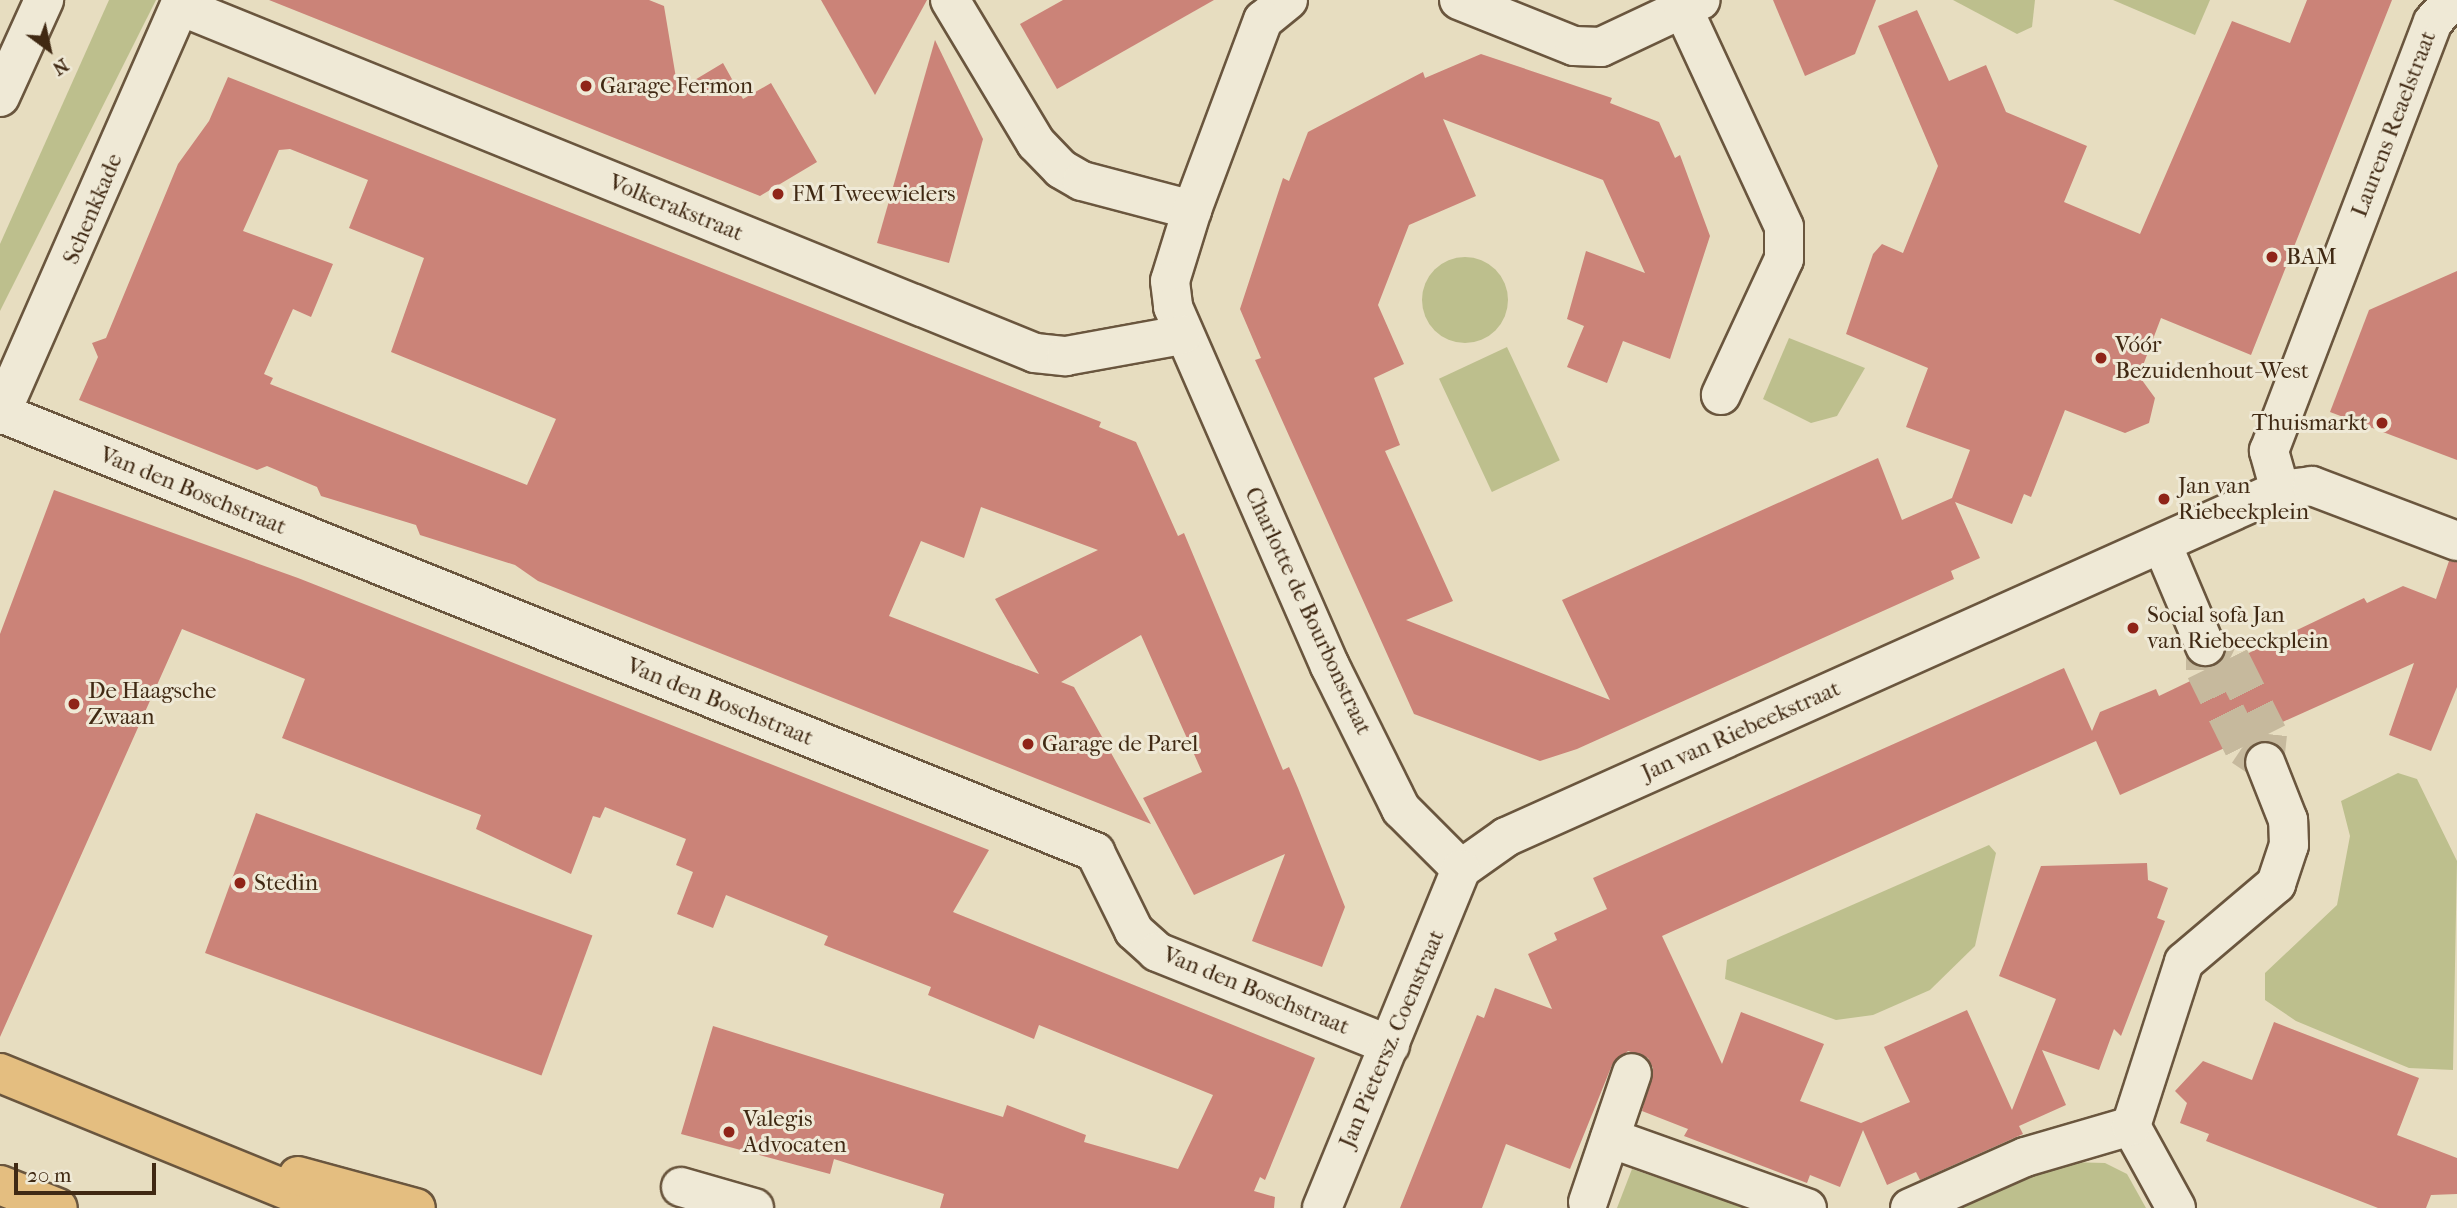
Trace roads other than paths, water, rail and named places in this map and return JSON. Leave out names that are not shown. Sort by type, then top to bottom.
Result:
[{"type":"main road","points":[[0,1073],[330,1208]]},
{"type":"main road","points":[[181,1145],[416,1208]]},
{"type":"main road","points":[[0,1185],[58,1208]]},
{"type":"street","points":[[0,97],[44,0]]},
{"type":"street","points":[[950,0],[1036,143],[1061,169],[1082,181],[1192,211]]},
{"type":"street","name":"Charlotte de Bourbonstraat","points":[[1288,0],[1263,20],[1192,211],[1170,281],[1182,335],[1401,809],[1461,869]]},
{"type":"street","points":[[1459,0],[1574,46],[1601,47],[1692,5],[1784,227],[1784,259],[1721,395]]},
{"type":"street","name":"Laurens Reaelstraat","points":[[2280,490],[2269,452],[2433,22],[2452,0]]},
{"type":"street","name":"Volkerakstraat","points":[[181,3],[1035,353],[1066,356],[1182,335]]},
{"type":"street","name":"Schenkkade","points":[[1,414],[181,3]]},
{"type":"street","name":"Van den Boschstraat","points":[[1,414],[1095,852],[1134,931],[1157,952],[1390,1045]]},
{"type":"street","points":[[2205,646],[2162,544],[2280,490],[2312,486],[2457,541]]},
{"type":"street","name":"Jan van Riebeekstraat","points":[[1461,869],[1506,837],[2027,601],[2162,544]]},
{"type":"street","points":[[2176,1208],[2131,1126],[2184,962],[2276,884],[2289,845],[2288,820],[2265,762]]},
{"type":"street","name":"Jan Pietersz. Coenstraat","points":[[1322,1208],[1461,869]]},
{"type":"street","points":[[1588,1202],[1632,1073]]},
{"type":"street","points":[[1910,1208],[2025,1157],[2131,1126]]},
{"type":"street","points":[[1610,1139],[1808,1208]]},
{"type":"street","points":[[681,1187],[754,1208]]},
{"type":"tunnel","points":[[2205,646],[2230,658],[2268,734],[2265,762],[2243,747],[2205,670],[2205,646]]},
{"type":"place","name":"Garage Fermon","points":[[586,86]]},
{"type":"place","name":"FM Tweewielers","points":[[778,194]]},
{"type":"place","name":"BAM","points":[[2272,257]]},
{"type":"place","name":"Vóór Bezuidenhout-West","points":[[2101,358]]},
{"type":"place","name":"Thuismarkt","points":[[2382,423]]},
{"type":"place","name":"Jan van Riebeekplein","points":[[2164,499]]},
{"type":"place","name":"Social sofa Jan van Riebeeckplein","points":[[2133,628]]},
{"type":"place","name":"De Haagsche Zwaan","points":[[74,704]]},
{"type":"place","name":"Garage de Parel","points":[[1028,744]]},
{"type":"place","name":"Stedin","points":[[240,883]]},
{"type":"place","name":"Valegis Advocaten","points":[[729,1132]]}]
